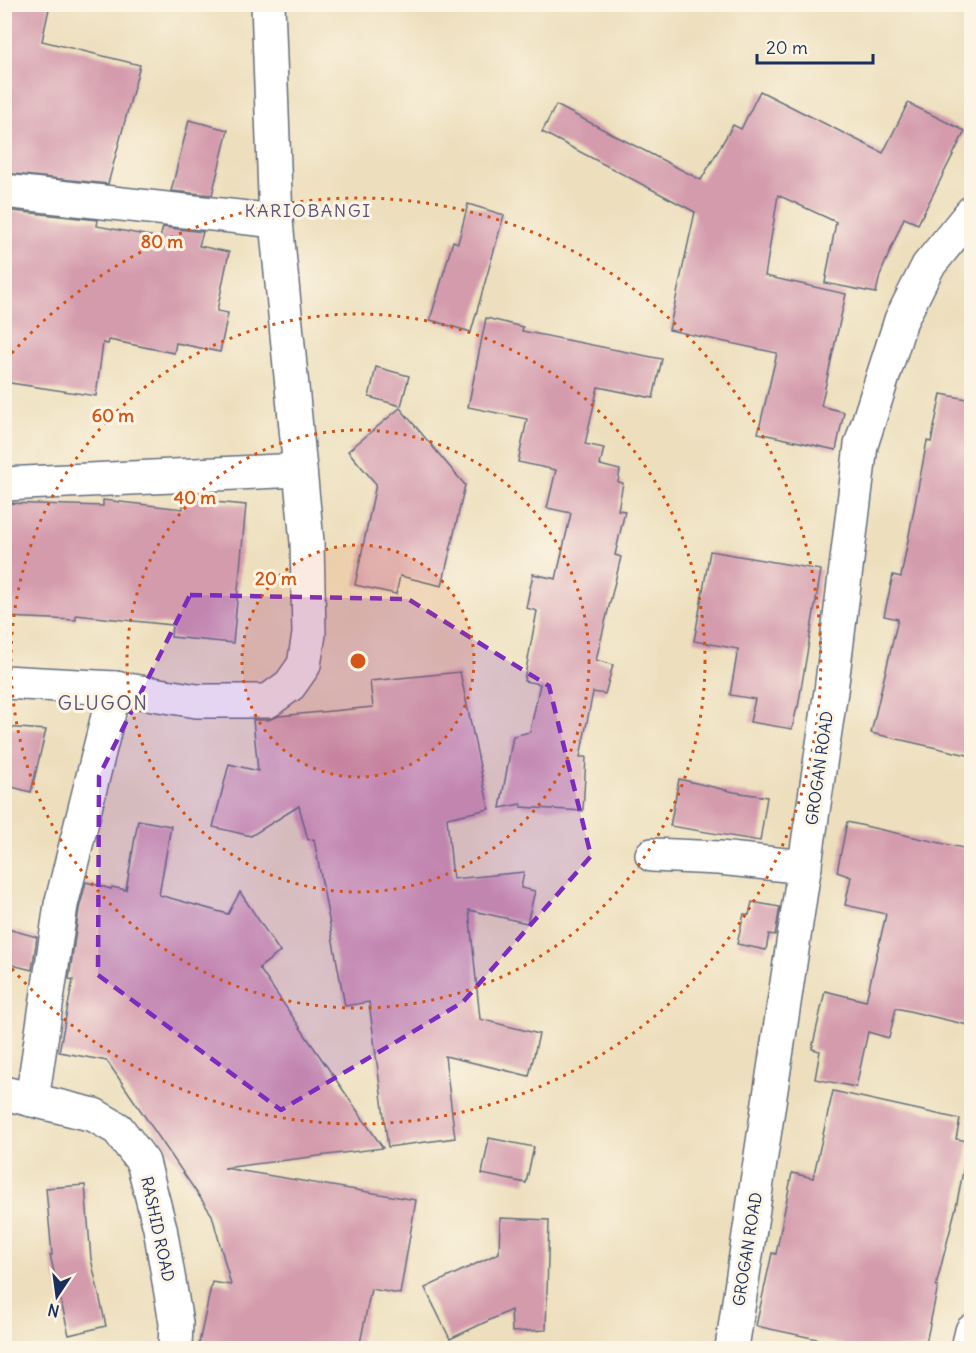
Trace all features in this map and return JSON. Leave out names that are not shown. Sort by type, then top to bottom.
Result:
[{"type":"street","points":[[4,682],[115,688],[197,701],[268,700],[290,685],[304,665],[309,634],[307,542],[276,220],[268,4]]},
{"type":"street","points":[[4,191],[276,220]]},
{"type":"street","name":"GROGAN ROAD","points":[[732,1348],[831,691],[861,445],[901,320],[928,266],[972,212]]},
{"type":"street","points":[[4,484],[300,470]]},
{"type":"street","points":[[18,1096],[61,905],[115,688]]},
{"type":"street","points":[[652,855],[719,858],[805,867]]},
{"type":"street","name":"RASHID ROAD","points":[[18,1096],[94,1114],[118,1129],[143,1162],[160,1228],[176,1323],[175,1348]]},
{"type":"street","points":[[968,1348],[972,1331]]},
{"type":"highlighted area","points":[[190,595],[408,599],[549,686],[591,856],[463,1002],[281,1110],[98,975],[99,776]]},
{"type":"building","points":[[4,4],[50,4],[42,41],[140,65],[108,184],[4,173]]},
{"type":"building","points":[[760,91],[883,153],[908,103],[965,131],[918,224],[904,218],[880,275],[876,293],[825,283],[836,222],[778,195],[765,276],[846,294],[821,406],[844,412],[836,450],[758,433],[777,353],[669,330],[695,212],[542,132],[556,105],[701,180],[733,125],[741,129]]},
{"type":"building","points":[[189,120],[228,130],[212,195],[171,191]]},
{"type":"building","points":[[468,204],[504,215],[471,332],[430,320],[453,241],[458,243]]},
{"type":"building","points":[[4,210],[98,220],[97,226],[160,238],[163,227],[203,232],[199,246],[229,252],[217,311],[228,313],[220,352],[176,343],[174,353],[109,340],[108,344],[103,343],[96,396],[4,382]]},
{"type":"building","points":[[486,318],[523,327],[522,331],[662,359],[653,398],[598,387],[585,444],[604,448],[600,465],[620,470],[618,482],[623,483],[618,510],[625,511],[615,555],[621,557],[596,660],[613,665],[605,694],[593,692],[580,757],[586,757],[583,811],[521,807],[521,804],[500,808],[513,736],[530,732],[540,684],[524,681],[537,611],[526,608],[533,574],[556,579],[571,513],[547,508],[556,470],[518,462],[527,419],[468,407]]},
{"type":"building","points":[[376,367],[409,376],[401,406],[369,397]]},
{"type":"building","points":[[941,394],[972,400],[972,756],[871,733],[898,619],[884,616],[893,575],[901,577],[927,441],[931,442]]},
{"type":"building","points":[[400,408],[465,485],[442,586],[400,576],[396,594],[355,585],[376,484],[348,451]]},
{"type":"building","points":[[183,499],[246,505],[233,643],[171,637],[172,625],[76,615],[76,620],[4,617],[4,503],[103,506],[103,500],[183,509]]},
{"type":"building","points":[[710,551],[821,570],[798,707],[792,729],[750,722],[755,699],[730,695],[738,649],[694,641]]},
{"type":"building","points":[[460,672],[489,809],[447,818],[453,879],[524,872],[521,888],[535,891],[527,923],[469,910],[480,1019],[539,1034],[529,1076],[445,1056],[455,1138],[388,1147],[369,1002],[345,1006],[314,839],[308,840],[299,806],[251,836],[213,827],[229,764],[258,771],[253,720],[373,707],[370,681]]},
{"type":"building","points":[[4,727],[46,730],[31,792],[4,785]]},
{"type":"building","points":[[679,779],[767,797],[760,841],[670,826]]},
{"type":"building","points":[[138,820],[171,826],[159,895],[228,914],[240,892],[280,952],[259,968],[383,1148],[224,1168],[416,1200],[400,1294],[371,1289],[359,1348],[198,1348],[212,1282],[231,1285],[212,1215],[107,1061],[59,1052],[73,980],[69,979],[79,909],[86,882],[111,889],[112,887],[126,890]]},
{"type":"building","points":[[847,822],[972,850],[972,1026],[896,1008],[889,1038],[868,1032],[856,1087],[815,1079],[820,1051],[812,1049],[825,991],[866,1001],[886,914],[845,905],[851,877],[837,872]]},
{"type":"building","points":[[752,902],[780,907],[775,935],[769,934],[766,950],[737,944],[744,914],[749,915]]},
{"type":"building","points":[[4,928],[37,937],[32,970],[4,963]]},
{"type":"building","points":[[833,1091],[960,1119],[956,1139],[969,1141],[956,1207],[936,1286],[938,1286],[925,1348],[859,1348],[756,1326],[772,1253],[776,1254],[792,1173],[813,1178]]},
{"type":"building","points":[[489,1138],[534,1147],[526,1183],[482,1174]]},
{"type":"building","points":[[85,1185],[91,1259],[106,1326],[69,1335],[50,1255],[52,1255],[46,1188]]},
{"type":"building","points":[[500,1218],[549,1220],[546,1330],[512,1332],[511,1310],[450,1339],[425,1288],[499,1253]]},
{"type":"district","name":"KARIOBANGI","points":[[308,210]]},
{"type":"district","name":"GLUGON","points":[[103,702]]}]
